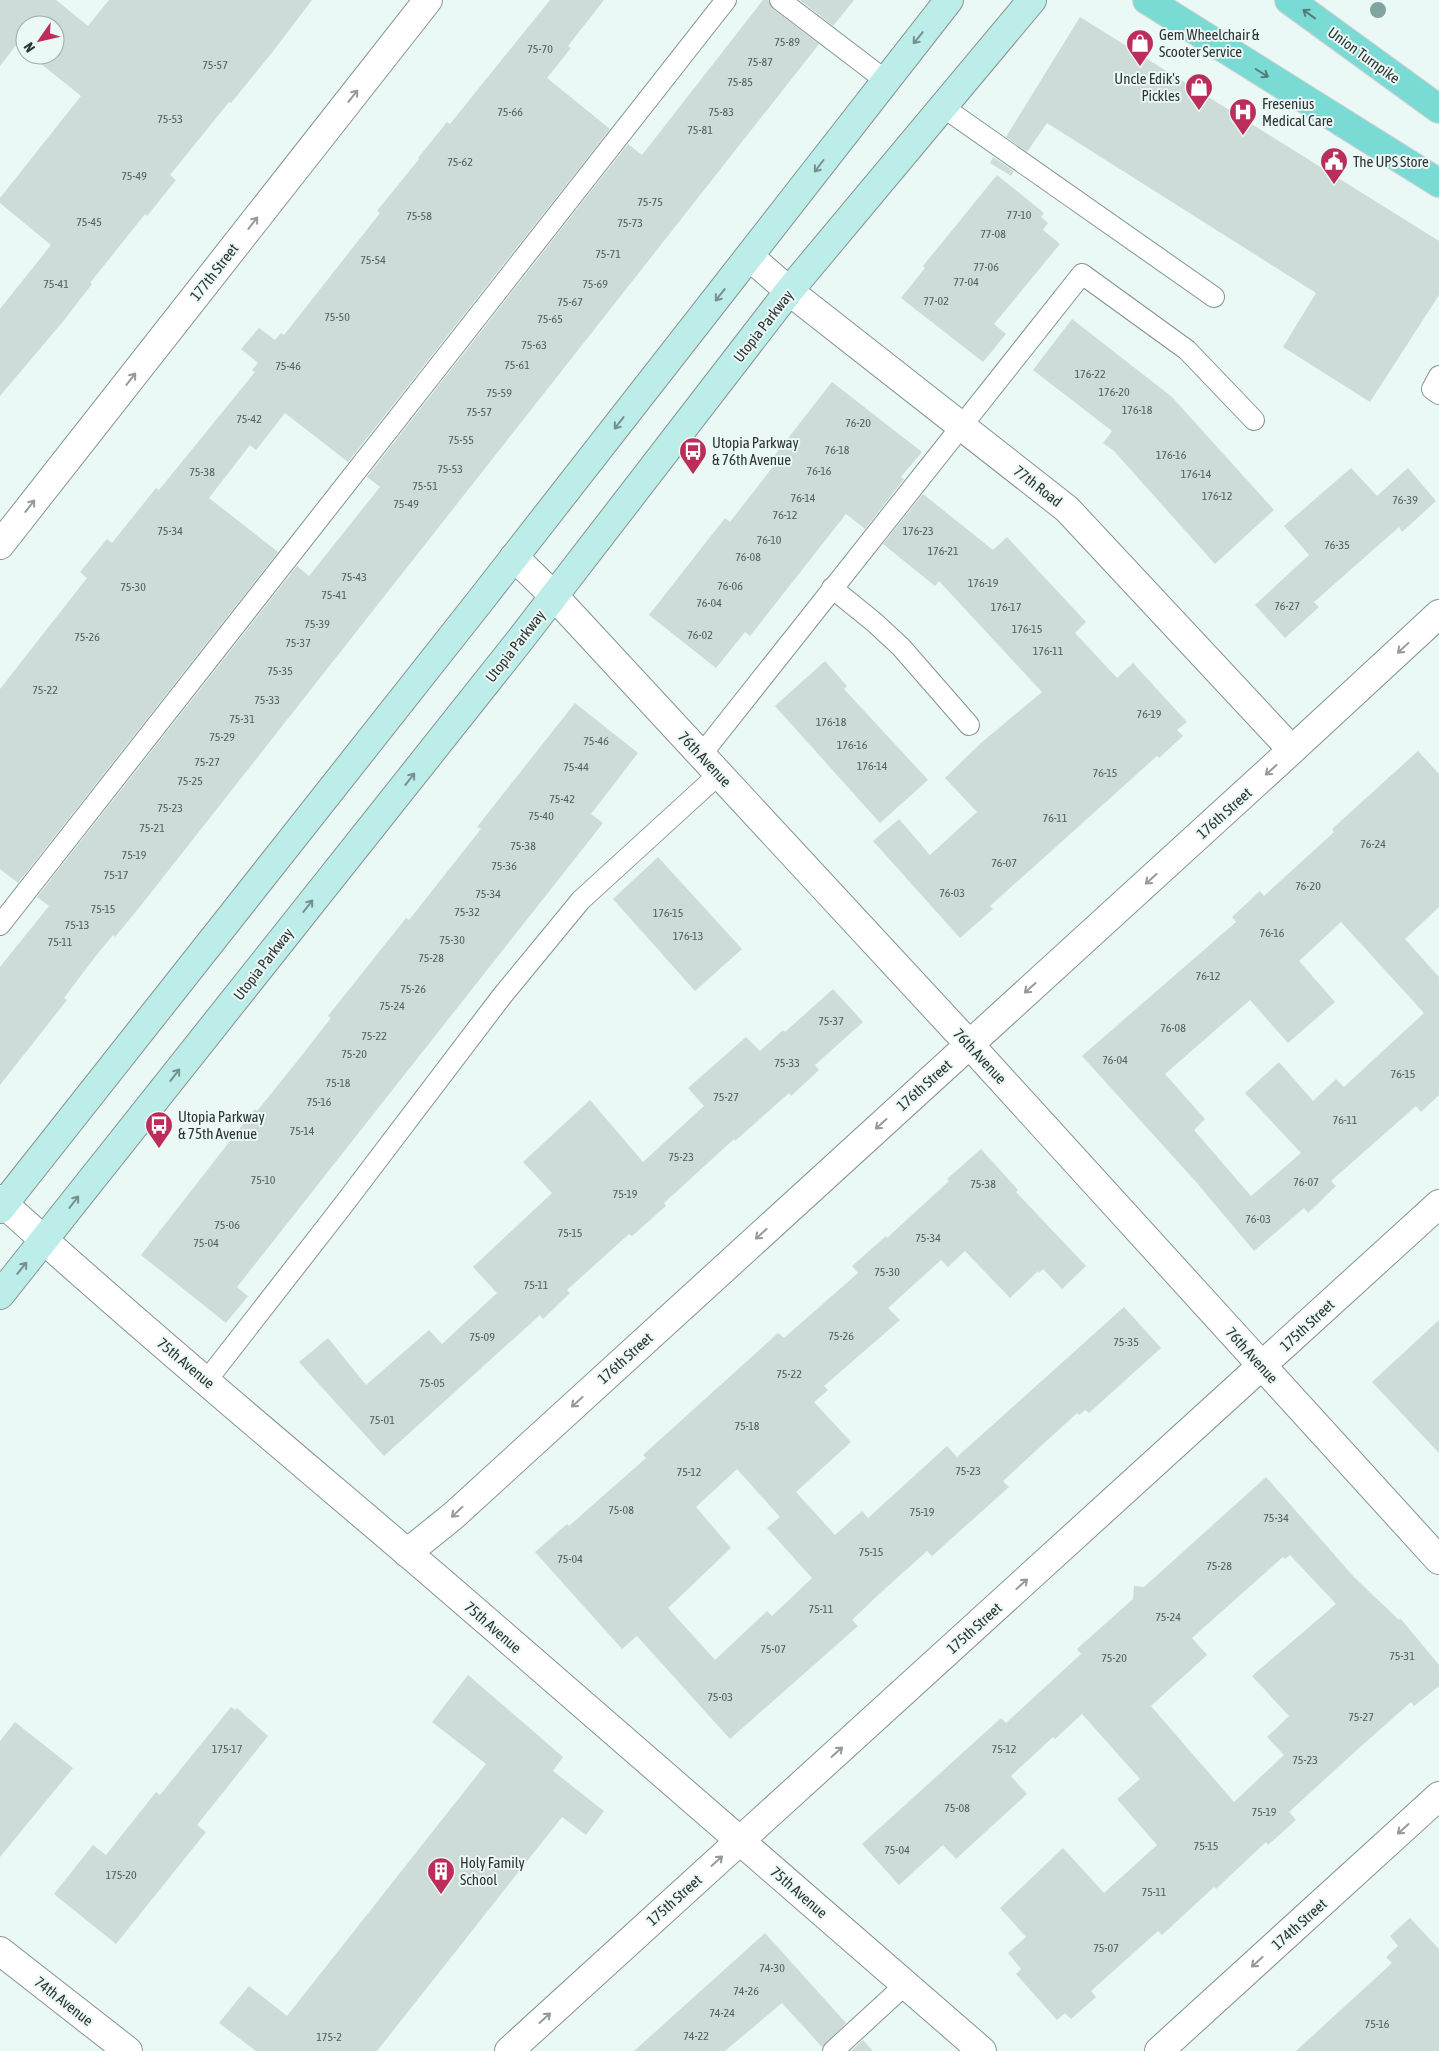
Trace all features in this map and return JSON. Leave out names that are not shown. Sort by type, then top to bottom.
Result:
[{"type":"main road","points":[[1,1204],[514,557],[949,0]]},
{"type":"main road","name":"Utopia Parkway","points":[[0,1296],[554,596],[789,291],[1032,0]]},
{"type":"main road","points":[[1147,0],[1439,184]]},
{"type":"main road","name":"Union Turnpike","points":[[1289,0],[1439,109]]},
{"type":"street","name":"177th Street","points":[[0,545],[428,0]]},
{"type":"street","name":"77th Road","points":[[750,257],[789,291],[1067,509],[1292,750]]},
{"type":"street","name":"76th Avenue","points":[[514,557],[554,596],[969,1044],[1439,1560]]},
{"type":"street","name":"176th Street","points":[[407,1553],[453,1516],[1439,614]]},
{"type":"street","name":"75th Avenue","points":[[1,1204],[740,1840],[982,2051]]},
{"type":"street","name":"175th Street","points":[[509,2051],[1439,1204]]},
{"type":"street","name":"174th Street","points":[[1159,2051],[1439,1796]]},
{"type":"street","name":"74th Avenue","points":[[0,1951],[128,2051]]},
{"type":"lane","points":[[0,925],[726,0]]},
{"type":"lane","points":[[780,0],[885,80]]},
{"type":"lane","points":[[943,107],[1214,297]]},
{"type":"lane","points":[[206,1380],[341,1208],[502,996],[580,900],[710,764],[832,588],[1082,274],[1188,350],[1254,420]]},
{"type":"lane","points":[[1439,376],[1432,389],[1439,394]]},
{"type":"lane","points":[[832,588],[901,647],[969,725]]},
{"type":"lane","points":[[834,2051],[906,1984]]},
{"type":"building","points":[[0,0],[56,0],[88,26],[109,0],[312,0],[231,103],[229,102],[170,175],[176,180],[147,216],[145,214],[90,283],[92,284],[65,319],[0,396],[0,309],[51,245],[0,203],[0,198],[81,96],[42,65],[65,65],[65,15],[15,15],[15,47],[0,66]]},
{"type":"building","points":[[550,0],[604,0],[568,46],[571,48],[547,78],[610,129],[348,462],[285,413],[256,450],[250,445],[209,498],[278,552],[18,883],[0,869],[0,689],[87,578],[80,572],[107,539],[112,543],[156,488],[159,490],[255,372],[252,370],[258,363],[241,349],[259,328],[275,340],[281,333],[284,335],[380,213],[377,211],[418,158],[447,122],[450,124]]},
{"type":"building","points":[[763,0],[768,0],[773,9],[819,44],[142,904],[115,937],[113,935],[95,957],[64,998],[67,1000],[0,1085],[0,967],[49,906],[37,897],[297,566],[309,576],[380,487],[367,477],[628,144],[642,155]]},
{"type":"building","points":[[800,0],[854,0],[833,26]]},
{"type":"building","points":[[1080,17],[1439,241],[1439,295],[1370,402],[1283,347],[1316,293],[1047,123],[1027,152],[1006,137]]},
{"type":"building","points":[[993,157],[1014,171],[1011,176],[990,163]]},
{"type":"building","points":[[997,175],[1044,213],[1041,217],[1048,223],[1043,230],[1060,244],[994,324],[1006,334],[983,362],[901,298],[925,268],[923,266]]},
{"type":"building","points":[[1072,319],[1172,397],[1274,510],[1215,564],[1114,451],[1103,443],[1112,431],[1033,370]]},
{"type":"building","points":[[832,382],[922,452],[901,477],[904,479],[865,529],[846,514],[750,636],[745,632],[716,668],[649,615],[725,518],[730,522],[779,459],[774,456]]},
{"type":"building","points":[[1351,468],[1377,496],[1408,468],[1436,501],[1402,532],[1399,527],[1314,602],[1319,607],[1285,638],[1255,605],[1309,555],[1284,526]]},
{"type":"building","points":[[923,494],[993,550],[1007,537],[1086,622],[1075,633],[1117,678],[1133,663],[1187,722],[1177,730],[1183,736],[1159,758],[1157,756],[990,906],[993,909],[960,938],[873,841],[899,819],[930,855],[977,812],[945,778],[981,743],[1042,692],[939,581],[935,586],[883,544]]},
{"type":"building","points":[[825,661],[847,686],[844,689],[928,780],[880,823],[775,706]]},
{"type":"building","points":[[575,703],[638,753],[591,814],[603,823],[237,1287],[248,1296],[226,1323],[141,1255],[255,1109],[257,1111],[295,1064],[331,1018],[328,1016],[406,918],[409,920],[481,829],[477,827]]},
{"type":"building","points":[[1418,751],[1439,774],[1439,907],[1405,939],[1439,977],[1439,1095],[1421,1112],[1416,1106],[1331,1181],[1336,1186],[1308,1213],[1304,1208],[1254,1251],[1197,1183],[1082,1056],[1236,922],[1232,917],[1260,891],[1264,896],[1334,832],[1332,829]],"holes":[[[1341,922],[1424,1013],[1344,1087],[1336,1079],[1313,1101],[1279,1062],[1245,1093],[1301,1153],[1251,1196],[1194,1130],[1205,1119],[1165,1074],[1250,1000],[1288,1043],[1335,1002],[1299,961]]]},
{"type":"building","points":[[658,857],[742,949],[695,991],[613,899]]},
{"type":"building","points":[[833,989],[863,1022],[815,1065],[819,1070],[791,1096],[789,1093],[735,1141],[734,1139],[664,1203],[666,1206],[632,1236],[629,1234],[567,1290],[570,1293],[543,1319],[540,1315],[384,1456],[299,1362],[328,1338],[366,1385],[429,1330],[442,1344],[497,1293],[473,1267],[552,1193],[523,1162],[590,1100],[643,1162],[704,1106],[688,1088],[746,1037],[760,1051],[783,1030],[785,1032]]},
{"type":"building","points":[[981,1149],[1018,1190],[1016,1192],[1086,1266],[1062,1289],[1043,1269],[1039,1273],[1038,1271],[1010,1298],[965,1251],[948,1267],[941,1260],[888,1308],[900,1320],[824,1386],[828,1390],[814,1402],[851,1442],[796,1492],[835,1535],[862,1511],[868,1518],[947,1446],[957,1457],[1124,1307],[1161,1348],[1089,1413],[1085,1410],[1079,1415],[1077,1413],[1003,1481],[1009,1487],[932,1556],[927,1551],[877,1596],[852,1620],[858,1626],[730,1739],[637,1636],[622,1649],[535,1552],[567,1524],[569,1526],[646,1458],[643,1455],[778,1333],[784,1338],[858,1273],[852,1266],[886,1236],[887,1238],[949,1181],[947,1179]],"holes":[[[737,1469],[780,1517],[767,1528],[812,1578],[772,1616],[767,1611],[715,1660],[668,1608],[731,1548],[696,1507]]]},
{"type":"building","points":[[1439,1320],[1439,1453],[1372,1382]]},
{"type":"building","points":[[1266,1477],[1354,1577],[1399,1620],[1400,1618],[1439,1665],[1439,1686],[1414,1706],[1411,1702],[1358,1749],[1289,1812],[1296,1820],[1268,1845],[1266,1842],[1216,1889],[1214,1887],[1162,1935],[1158,1931],[1091,1991],[1096,1997],[1071,2019],[1065,2013],[1057,2020],[1016,1974],[1021,1969],[1008,1953],[1026,1937],[1000,1908],[1063,1848],[1104,1893],[1157,1845],[1117,1799],[1140,1779],[1082,1714],[1055,1739],[1053,1737],[1011,1776],[1027,1794],[956,1859],[943,1845],[899,1885],[862,1844],[1001,1718],[1006,1723],[1081,1654],[1077,1649],[1133,1599],[1134,1586],[1144,1587]],"holes":[[[1290,1555],[1336,1604],[1252,1676],[1289,1716],[1267,1737],[1284,1755],[1234,1802],[1151,1706],[1207,1655],[1192,1638],[1283,1557],[1285,1559]]]},
{"type":"building","name":"Holy Family School","points":[[468,1675],[563,1757],[553,1771],[604,1811],[586,1835],[562,1817],[377,2051],[256,2051],[219,2023],[249,1986],[287,2016],[486,1764],[432,1722]]},
{"type":"building","points":[[231,1707],[235,1710],[237,1708],[268,1736],[197,1825],[206,1832],[116,1944],[54,1894],[93,1845],[106,1855],[156,1792],[160,1795]]},
{"type":"building","points":[[15,1722],[73,1768],[0,1857],[0,1741]]},
{"type":"building","points":[[1410,1918],[1439,1949],[1439,2051],[1296,2051],[1392,1963],[1386,1957],[1398,1946],[1390,1936]]},
{"type":"building","points":[[765,1933],[846,2023],[822,2047],[782,2003],[725,2051],[634,2051]]},
{"type":"building","points":[[863,2040],[873,2051],[851,2051]]},
{"type":"place","name":"Gem Wheelchair & Scooter Service","points":[[1140,67]]},
{"type":"place","name":"Uncle Edik's Pickles","points":[[1199,111]]},
{"type":"place","name":"Fresenius Medical Care","points":[[1243,136]]},
{"type":"place","name":"The UPS Store","points":[[1334,185]]},
{"type":"place","name":"Utopia Parkway & 76th Avenue","points":[[693,475]]},
{"type":"place","name":"Utopia Parkway & 75th Avenue","points":[[159,1149]]},
{"type":"place","name":"Holy Family School","points":[[441,1895]]}]
